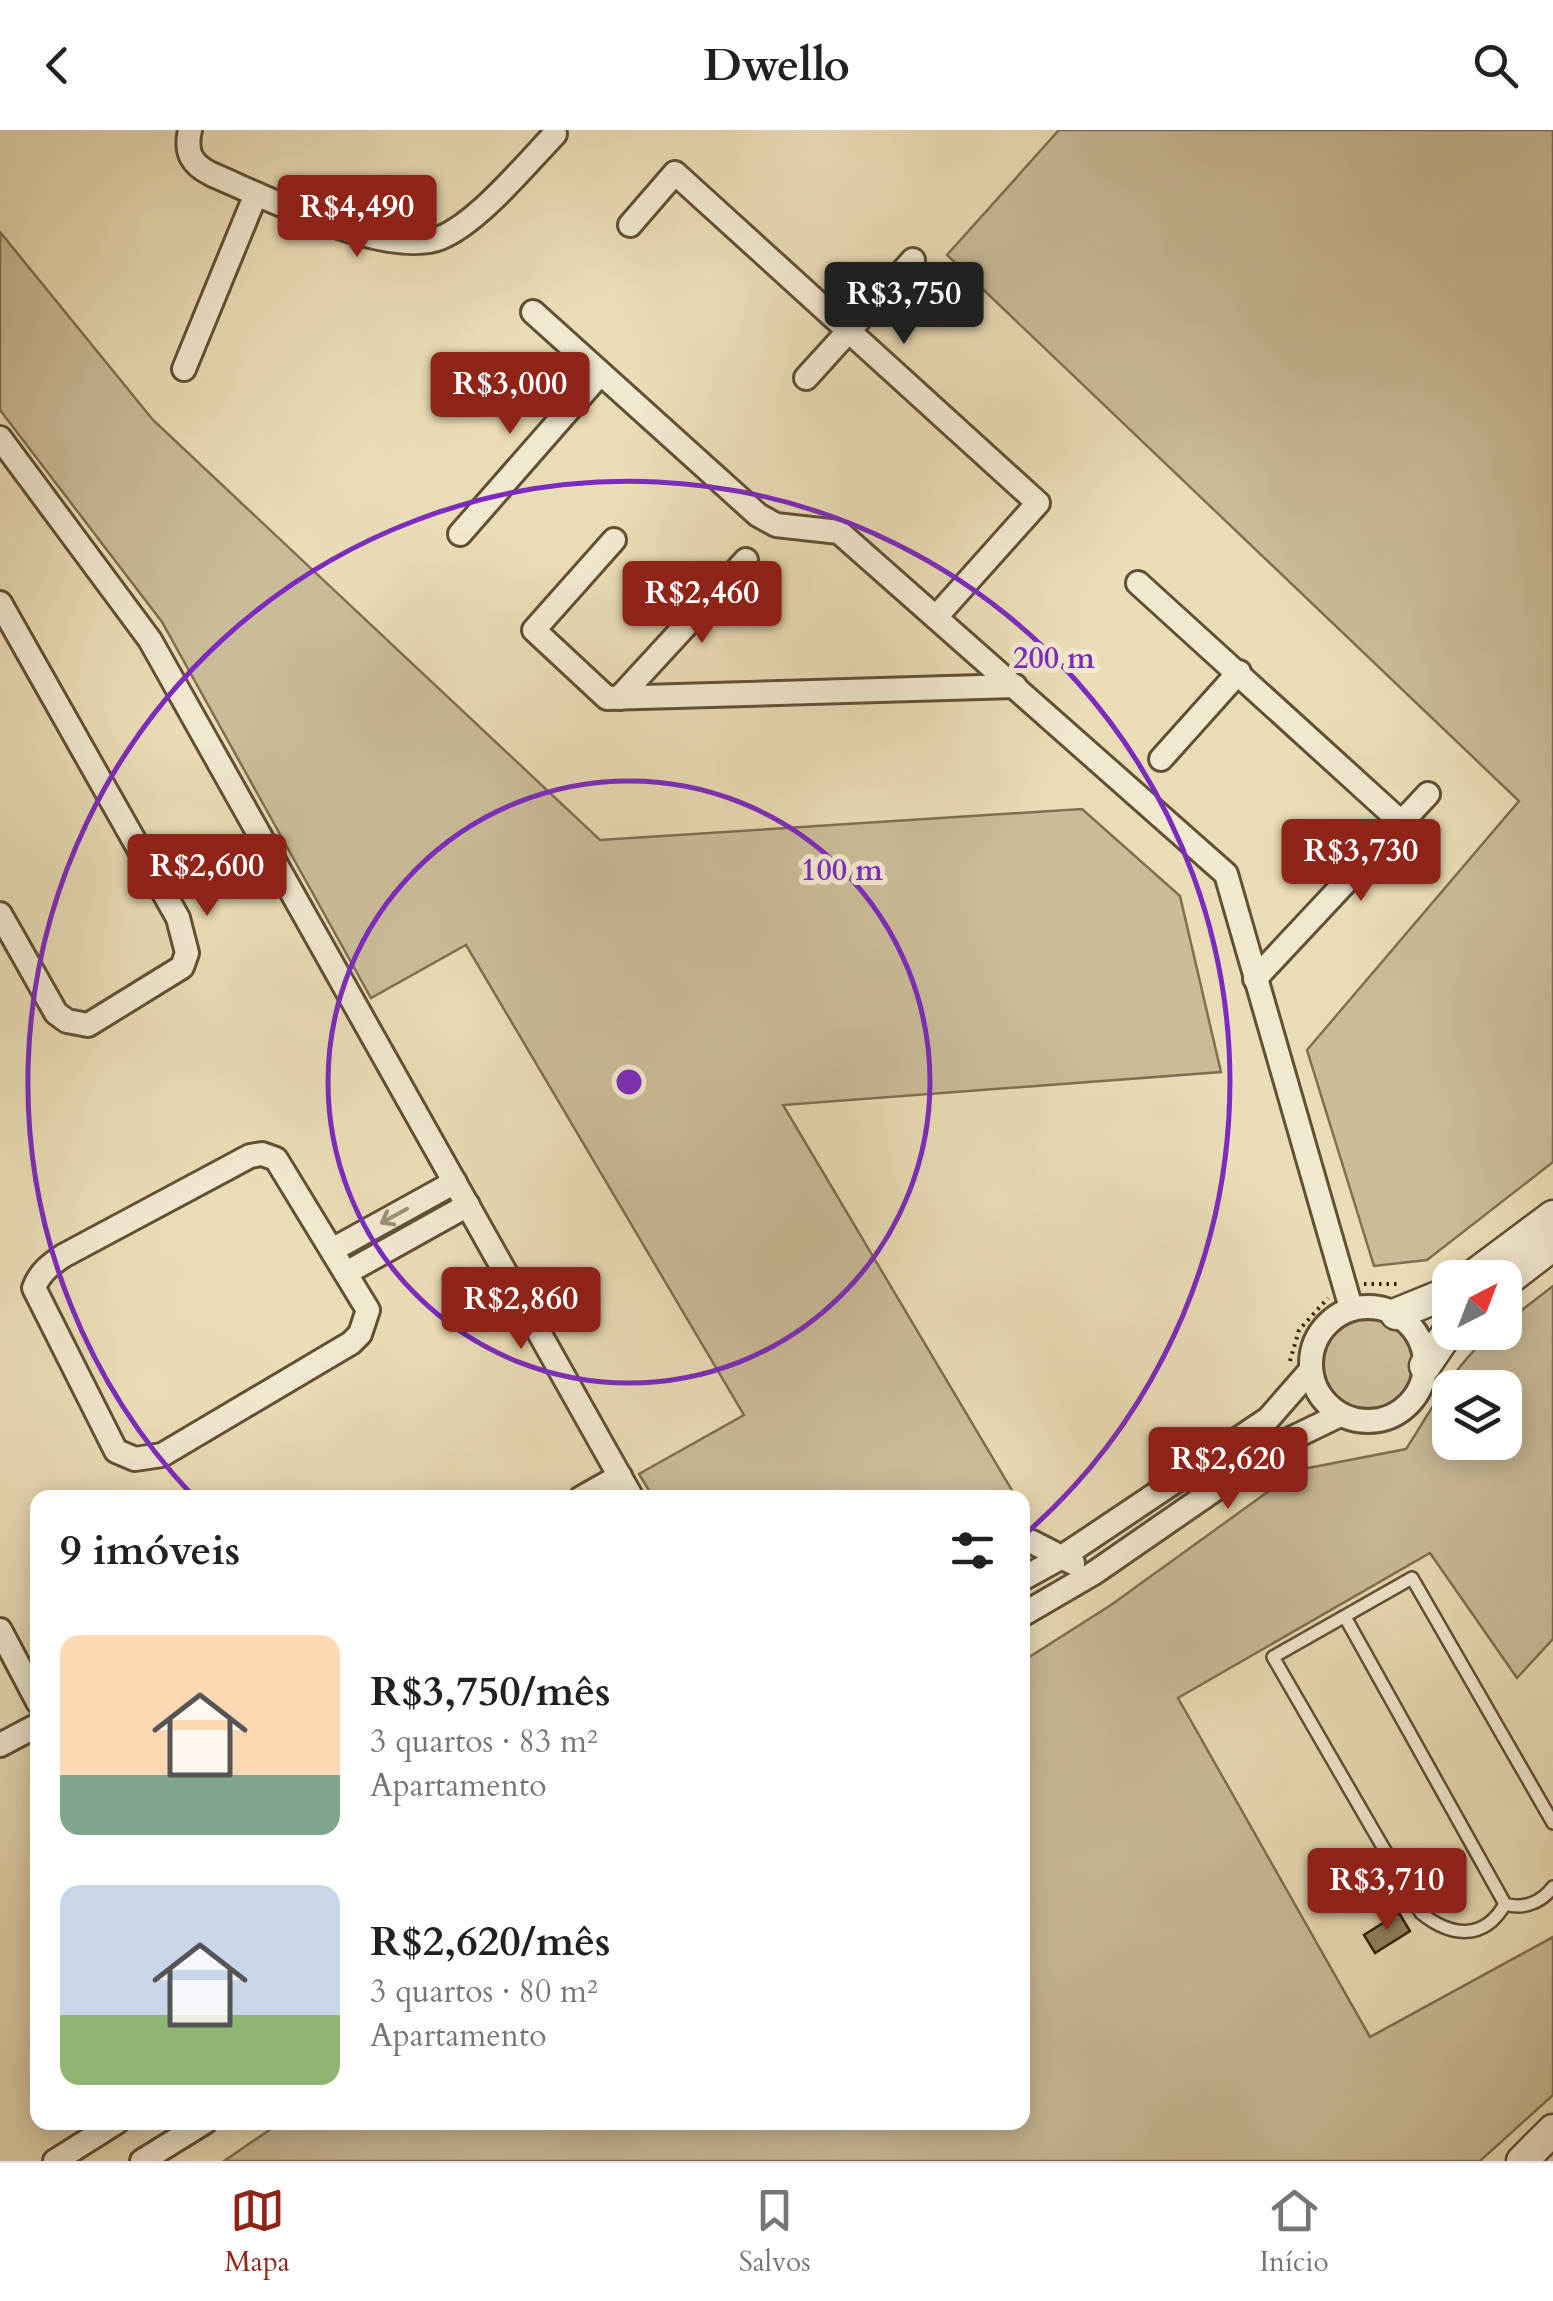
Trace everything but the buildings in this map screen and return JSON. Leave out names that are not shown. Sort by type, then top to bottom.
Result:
[{"type":"street","points":[[190,130],[186,144],[190,158],[199,168],[256,194],[368,236],[435,240],[452,232],[498,194],[554,134]]},
{"type":"street","points":[[630,224],[676,172],[1038,503],[936,617]]},
{"type":"street","points":[[184,369],[256,194]]},
{"type":"street","points":[[806,378],[913,260]]},
{"type":"street","points":[[532,312],[758,515],[776,525],[838,532],[1226,874],[1352,1308]]},
{"type":"street","points":[[460,534],[600,374]]},
{"type":"street","points":[[0,438],[150,640],[628,1490]]},
{"type":"street","points":[[614,540],[534,630],[607,698],[1015,686]]},
{"type":"street","points":[[619,698],[746,560]]},
{"type":"street","points":[[1138,582],[1402,823]]},
{"type":"street","points":[[0,603],[178,918],[187,953],[182,967],[88,1025],[77,1024],[56,1014],[0,914]]},
{"type":"street","points":[[1161,760],[1239,672]]},
{"type":"street","points":[[1255,978],[1428,794]]},
{"type":"street","points":[[262,1154],[276,1159],[332,1250],[368,1310],[360,1334],[351,1344],[162,1456],[135,1459],[116,1451],[34,1288],[46,1268],[63,1256],[250,1156],[262,1154]]},
{"type":"street","points":[[332,1250],[455,1182]]},
{"type":"street","points":[[346,1274],[468,1205]]},
{"type":"street","points":[[1494,1260],[1553,1216]]},
{"type":"street","points":[[1522,1269],[1553,1245]]},
{"type":"street","points":[[1396,1314],[1432,1299]]},
{"type":"street","points":[[1425,1366],[1418,1336],[1396,1314],[1382,1308],[1352,1308],[1325,1324],[1310,1354],[1315,1388],[1326,1404],[1340,1415],[1373,1422],[1404,1409],[1415,1397],[1425,1366],[1436,1350]]},
{"type":"street","points":[[1030,1575],[1268,1420],[1310,1371]]},
{"type":"street","points":[[1030,1610],[1094,1573],[1282,1443],[1340,1415]]},
{"type":"street","points":[[595,1490],[620,1476]]},
{"type":"street","points":[[1030,1542],[1094,1573]]},
{"type":"street","points":[[0,1630],[30,1687]]},
{"type":"street","points":[[0,1745],[30,1729]]},
{"type":"street","points":[[55,2161],[103,2130]]},
{"type":"street","points":[[142,2161],[192,2130]]},
{"type":"street","points":[[1522,2161],[1553,2130]]},
{"type":"lane","points":[[1505,1904],[1497,1918],[1470,1931],[1452,1932],[1421,1914],[1272,1657],[1412,1578],[1553,1823]]},
{"type":"lane","points":[[1345,1617],[1505,1904],[1516,1908],[1532,1904],[1553,1887]]},
{"type":"shaded area","points":[[1059,130],[1553,130],[1553,1162],[1427,1260],[1374,1266],[1307,1050],[1519,801],[947,255]]},
{"type":"shaded area","points":[[0,232],[153,420],[600,840],[1082,809],[1180,896],[1221,1072],[783,1105],[1012,1490],[649,1490],[639,1474],[744,1415],[466,945],[371,998],[162,622],[0,410]]},
{"type":"shaded area","points":[[1553,1286],[1553,1639],[1517,1678],[1430,1553],[1178,1698],[1370,2037],[1553,1937],[1553,2095],[1480,2161],[224,2161],[269,2130],[1030,2130],[1030,1657],[1111,1605],[1298,1470],[1406,1449],[1432,1408],[1432,1460],[1522,1460],[1522,1370],[1458,1370],[1474,1350],[1522,1350],[1522,1310]]},
{"type":"shaded area","points":[[1367,1316],[1385,1320],[1401,1330],[1411,1346],[1415,1364],[1411,1382],[1401,1398],[1385,1408],[1367,1412],[1349,1408],[1333,1398],[1323,1382],[1319,1364],[1323,1346],[1333,1330],[1349,1320]]}]
